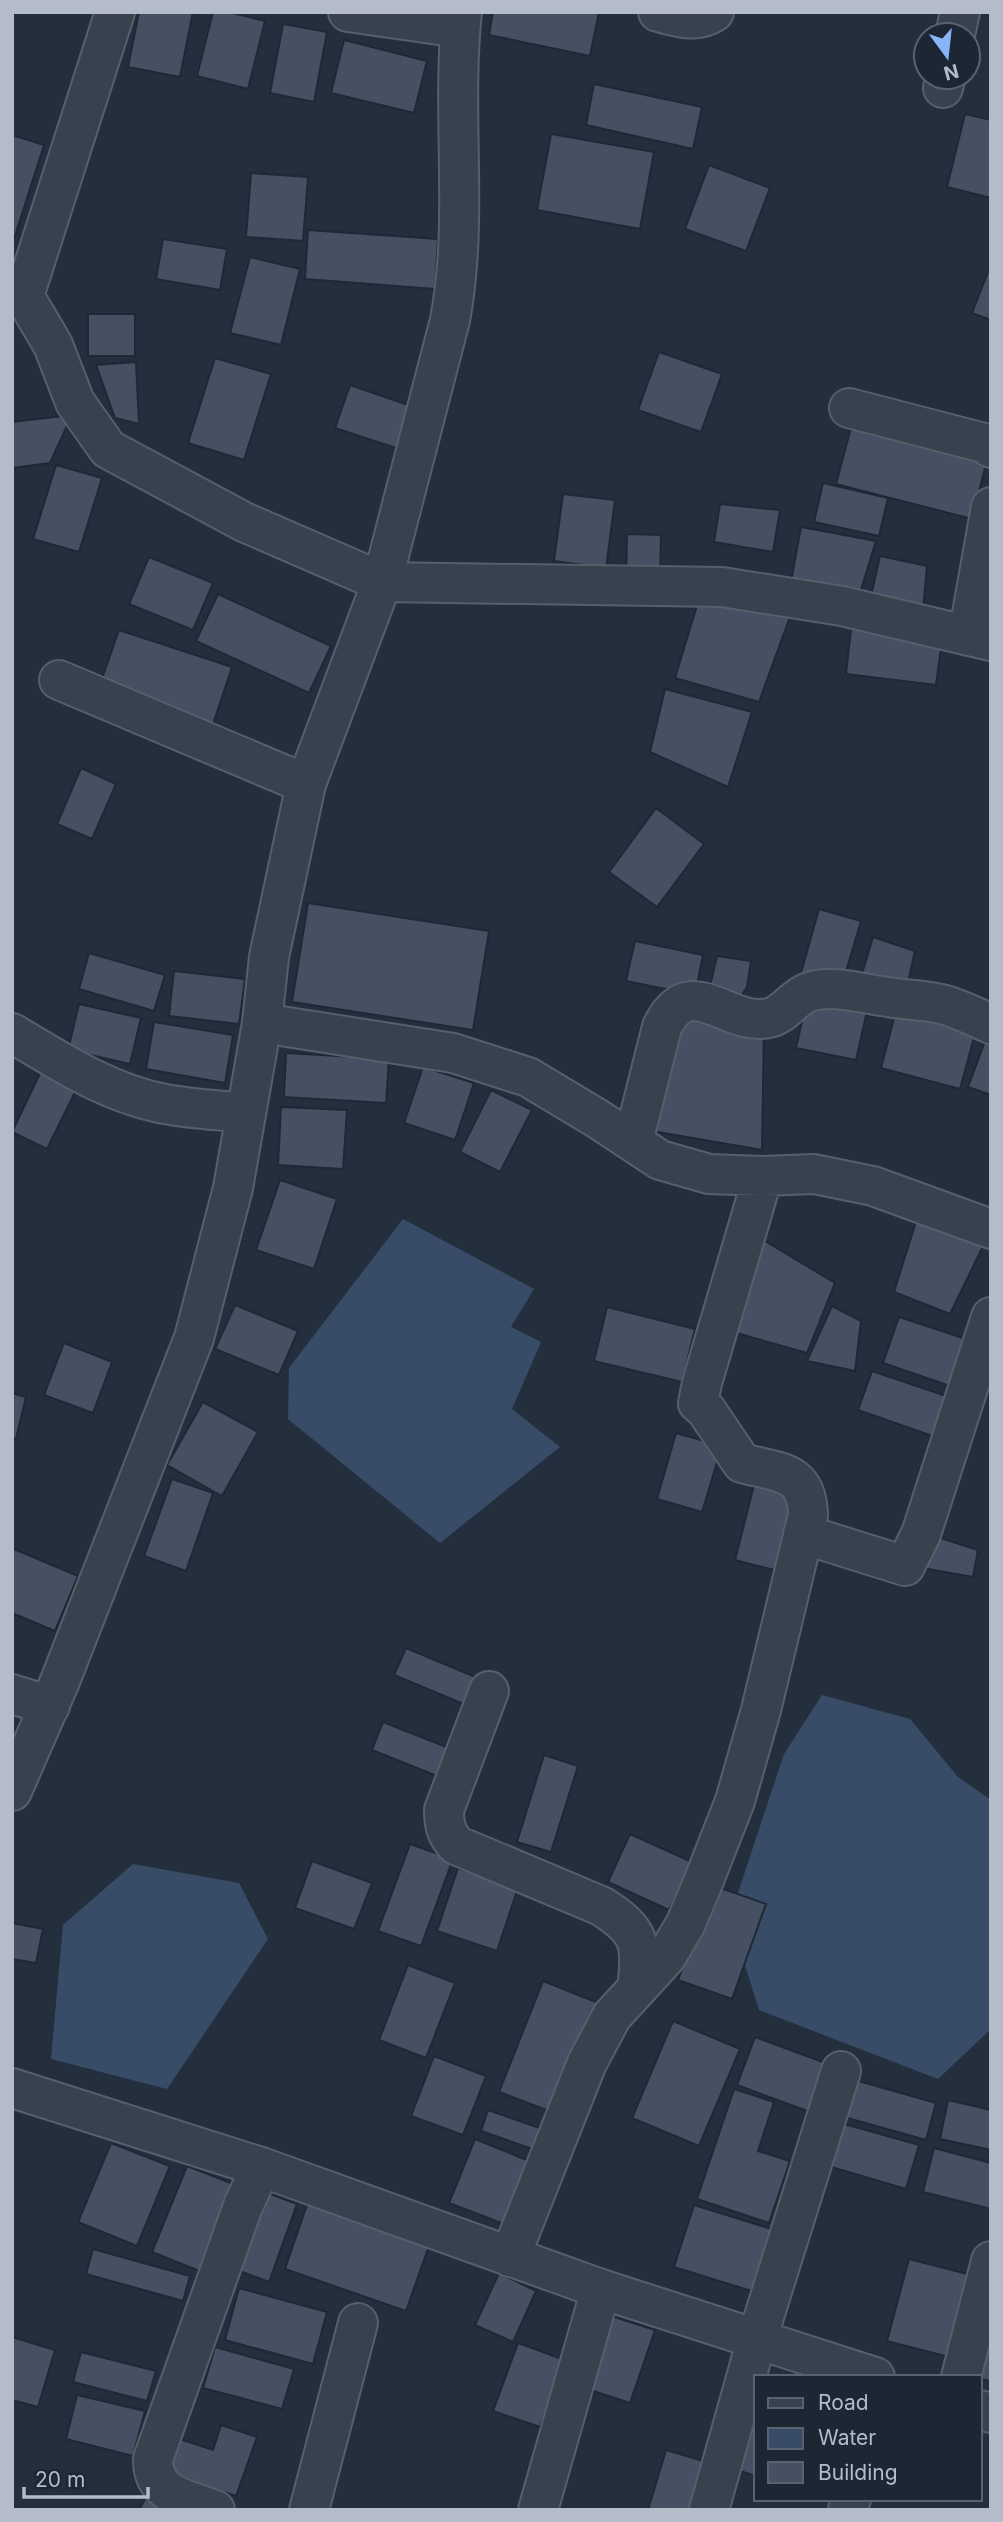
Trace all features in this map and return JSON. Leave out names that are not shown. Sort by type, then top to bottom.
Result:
[{"type":"street","points":[[115,12],[18,292],[53,345],[75,402],[108,449],[244,522],[382,582],[722,587],[842,606],[980,638],[991,507]]},
{"type":"street","points":[[12,1791],[50,1706],[194,1338],[233,1188],[262,1023],[269,957],[306,784],[382,582],[457,284],[461,20],[348,12]]},
{"type":"street","points":[[658,12],[689,20],[706,18],[714,12]]},
{"type":"street","points":[[849,408],[984,443],[991,448]]},
{"type":"street","points":[[59,680],[306,784]]},
{"type":"street","points":[[633,1142],[662,1027],[678,1003],[692,1001],[752,1018],[769,1018],[809,992],[829,989],[942,1004],[991,1024]]},
{"type":"street","points":[[262,1023],[453,1053],[528,1077],[660,1160],[709,1174],[814,1174],[873,1185],[991,1228]]},
{"type":"street","points":[[12,1033],[53,1058],[116,1090],[164,1104],[246,1113]]},
{"type":"street","points":[[510,2257],[587,2063],[612,2016],[666,1957],[685,1925],[735,1801],[761,1710],[808,1515],[807,1497],[800,1483],[790,1476],[742,1463],[706,1410],[698,1404],[762,1176]]},
{"type":"street","points":[[803,1534],[905,1566],[921,1534],[991,1317]]},
{"type":"street","points":[[489,1691],[444,1810],[444,1825],[448,1836],[456,1845],[601,1906],[622,1919],[635,1937],[641,1957],[637,1988]]},
{"type":"street","points":[[12,1693],[50,1706]]},
{"type":"street","points":[[709,2510],[757,2339],[841,2071]]},
{"type":"street","points":[[12,2088],[261,2167],[601,2289],[870,2375]]},
{"type":"street","points":[[215,2510],[169,2493],[157,2482],[153,2459],[243,2206],[261,2167]]},
{"type":"street","points":[[962,2375],[991,2261]]},
{"type":"street","points":[[538,2510],[601,2289]]},
{"type":"street","points":[[309,2510],[358,2323]]},
{"type":"water","points":[[403,1219],[534,1289],[511,1327],[541,1342],[512,1409],[560,1447],[440,1543],[288,1419],[289,1368]]},
{"type":"water","points":[[822,1695],[910,1719],[958,1777],[991,1800],[991,2029],[938,2079],[759,2010],[730,1917],[784,1754]]},
{"type":"water","points":[[133,1864],[239,1883],[268,1939],[167,2089],[51,2059],[63,1925]]},
{"type":"building","points":[[139,12],[193,12],[180,77],[128,67]]},
{"type":"building","points":[[213,12],[228,12],[265,21],[248,89],[197,76]]},
{"type":"building","points":[[493,12],[599,12],[590,56],[489,35]]},
{"type":"building","points":[[283,24],[327,32],[314,102],[270,93]]},
{"type":"building","points":[[344,40],[427,61],[414,113],[331,93]]},
{"type":"building","points":[[594,84],[702,107],[693,149],[586,125]]},
{"type":"building","points":[[965,114],[991,120],[991,198],[947,187]]},
{"type":"building","points":[[551,134],[654,152],[640,229],[537,210]]},
{"type":"building","points":[[12,135],[44,145],[13,242],[12,242]]},
{"type":"building","points":[[709,165],[770,188],[746,251],[685,229]]},
{"type":"building","points":[[251,173],[308,177],[303,241],[246,237]]},
{"type":"building","points":[[308,230],[438,239],[435,289],[305,279]]},
{"type":"building","points":[[163,239],[227,249],[220,290],[156,279]]},
{"type":"building","points":[[250,257],[300,269],[281,345],[230,333]]},
{"type":"building","points":[[991,264],[991,320],[972,313]]},
{"type":"building","points":[[88,314],[135,314],[135,356],[88,356]]},
{"type":"building","points":[[659,352],[722,374],[701,432],[638,410]]},
{"type":"building","points":[[215,358],[271,374],[244,460],[188,443]]},
{"type":"building","points":[[136,362],[139,424],[115,418],[96,365]]},
{"type":"building","points":[[350,385],[411,406],[396,448],[335,428]]},
{"type":"building","points":[[72,415],[50,463],[12,468],[12,422]]},
{"type":"building","points":[[852,424],[987,460],[972,519],[836,484]]},
{"type":"building","points":[[56,465],[102,478],[79,552],[33,539]]},
{"type":"building","points":[[823,483],[888,498],[879,536],[814,522]]},
{"type":"building","points":[[563,494],[615,500],[606,568],[554,561]]},
{"type":"building","points":[[720,504],[780,510],[773,552],[714,542]]},
{"type":"building","points":[[801,527],[876,541],[859,596],[790,587]]},
{"type":"building","points":[[627,534],[661,535],[660,581],[626,581]]},
{"type":"building","points":[[880,556],[927,566],[923,610],[869,605]]},
{"type":"building","points":[[149,557],[213,583],[193,630],[129,604]]},
{"type":"building","points":[[702,589],[791,614],[759,702],[675,678]]},
{"type":"building","points":[[218,594],[331,646],[309,693],[196,641]]},
{"type":"building","points":[[851,629],[942,641],[936,685],[846,674]]},
{"type":"building","points":[[119,630],[232,667],[213,724],[99,687]]},
{"type":"building","points":[[665,689],[752,712],[728,787],[650,752]]},
{"type":"building","points":[[81,768],[116,784],[92,839],[57,824]]},
{"type":"building","points":[[656,808],[704,844],[657,907],[609,872]]},
{"type":"building","points":[[308,903],[489,931],[473,1030],[292,1002]]},
{"type":"building","points":[[819,909],[861,921],[842,985],[801,973]]},
{"type":"building","points":[[873,937],[915,951],[905,996],[859,984]]},
{"type":"building","points":[[635,941],[703,955],[695,995],[626,981]]},
{"type":"building","points":[[89,953],[165,975],[154,1011],[79,989]]},
{"type":"building","points":[[717,956],[751,961],[747,987],[735,1006],[707,999]]},
{"type":"building","points":[[174,971],[245,979],[239,1024],[169,1016]]},
{"type":"building","points":[[807,999],[867,1011],[856,1060],[796,1048]]},
{"type":"building","points":[[898,1003],[978,1023],[960,1089],[881,1068]]},
{"type":"building","points":[[79,1004],[141,1018],[130,1064],[68,1050]]},
{"type":"building","points":[[681,1013],[764,1027],[762,1150],[652,1131]]},
{"type":"building","points":[[154,1022],[233,1035],[225,1083],[146,1069]]},
{"type":"building","points":[[991,1028],[991,1095],[968,1087]]},
{"type":"building","points":[[286,1053],[389,1059],[386,1103],[284,1097]]},
{"type":"building","points":[[43,1067],[79,1084],[47,1149],[12,1132]]},
{"type":"building","points":[[423,1067],[474,1083],[455,1140],[404,1123]]},
{"type":"building","points":[[491,1090],[532,1110],[500,1172],[460,1152]]},
{"type":"building","points":[[281,1107],[347,1110],[343,1169],[278,1165]]},
{"type":"building","points":[[280,1180],[337,1199],[314,1269],[256,1250]]},
{"type":"building","points":[[919,1212],[987,1238],[950,1314],[894,1292]]},
{"type":"building","points":[[757,1236],[835,1283],[807,1353],[719,1328]]},
{"type":"building","points":[[235,1305],[298,1331],[279,1375],[215,1349]]},
{"type":"building","points":[[832,1306],[861,1321],[855,1371],[807,1361]]},
{"type":"building","points":[[607,1307],[695,1329],[682,1382],[594,1361]]},
{"type":"building","points":[[899,1317],[966,1339],[950,1386],[883,1363]]},
{"type":"building","points":[[64,1343],[112,1362],[93,1413],[44,1395]]},
{"type":"building","points":[[872,1371],[952,1398],[938,1438],[858,1410]]},
{"type":"building","points":[[12,1393],[26,1397],[16,1439],[12,1438]]},
{"type":"building","points":[[203,1402],[258,1432],[222,1496],[167,1465]]},
{"type":"building","points":[[676,1433],[722,1446],[702,1512],[657,1499]]},
{"type":"building","points":[[172,1479],[213,1493],[186,1571],[144,1556]]},
{"type":"building","points":[[754,1485],[797,1496],[778,1571],[735,1560]]},
{"type":"building","points":[[925,1533],[978,1550],[973,1577],[917,1567]]},
{"type":"building","points":[[14,1549],[78,1576],[55,1631],[12,1613]]},
{"type":"building","points":[[406,1648],[478,1678],[466,1705],[394,1675]]},
{"type":"building","points":[[383,1722],[454,1750],[442,1778],[372,1750]]},
{"type":"building","points":[[544,1755],[578,1766],[551,1852],[517,1842]]},
{"type":"building","points":[[630,1834],[692,1862],[669,1910],[608,1882]]},
{"type":"building","points":[[410,1844],[453,1859],[421,1946],[378,1931]]},
{"type":"building","points":[[312,1861],[372,1883],[354,1929],[295,1908]]},
{"type":"building","points":[[458,1868],[518,1888],[497,1951],[437,1931]]},
{"type":"building","points":[[712,1885],[766,1904],[732,1999],[678,1980]]},
{"type":"building","points":[[12,1923],[43,1929],[36,1963],[12,1959]]},
{"type":"building","points":[[408,1965],[455,1983],[426,2058],[379,2040]]},
{"type":"building","points":[[543,1981],[601,2004],[557,2114],[499,2092]]},
{"type":"building","points":[[673,2021],[740,2049],[699,2146],[632,2118]]},
{"type":"building","points":[[755,2037],[831,2065],[813,2113],[737,2085]]},
{"type":"building","points":[[434,2056],[486,2076],[463,2135],[411,2116]]},
{"type":"building","points":[[855,2080],[936,2103],[926,2140],[844,2117]]},
{"type":"building","points":[[734,2089],[774,2102],[758,2151],[790,2161],[769,2223],[697,2199]]},
{"type":"building","points":[[948,2100],[991,2110],[991,2150],[940,2139]]},
{"type":"building","points":[[488,2110],[548,2131],[541,2152],[481,2131]]},
{"type":"building","points":[[841,2123],[919,2145],[906,2189],[828,2166]]},
{"type":"building","points":[[475,2139],[534,2163],[509,2226],[449,2203]]},
{"type":"building","points":[[111,2143],[170,2166],[137,2246],[78,2222]]},
{"type":"building","points":[[934,2148],[991,2163],[991,2209],[923,2192]]},
{"type":"building","points":[[187,2166],[236,2185],[202,2272],[152,2252]]},
{"type":"building","points":[[262,2191],[297,2204],[269,2282],[234,2269]]},
{"type":"building","points":[[309,2199],[431,2240],[406,2311],[285,2269]]},
{"type":"building","points":[[694,2205],[778,2231],[758,2293],[674,2267]]},
{"type":"building","points":[[93,2249],[190,2276],[183,2301],[86,2274]]},
{"type":"building","points":[[909,2259],[971,2275],[949,2357],[887,2341]]},
{"type":"building","points":[[499,2273],[536,2291],[513,2342],[475,2325]]},
{"type":"building","points":[[239,2288],[327,2312],[313,2364],[225,2340]]},
{"type":"building","points":[[608,2315],[655,2330],[630,2403],[584,2388]]},
{"type":"building","points":[[991,2321],[991,2381],[982,2379]]},
{"type":"building","points":[[12,2337],[55,2350],[38,2407],[12,2400]]},
{"type":"building","points":[[518,2343],[565,2360],[540,2427],[493,2411]]},
{"type":"building","points":[[215,2347],[294,2369],[282,2409],[203,2388]]},
{"type":"building","points":[[81,2352],[156,2371],[147,2401],[73,2382]]},
{"type":"building","points":[[77,2395],[145,2411],[133,2456],[66,2439]]},
{"type":"building","points":[[754,2403],[754,2475],[727,2467]]},
{"type":"building","points":[[221,2425],[257,2437],[236,2496],[168,2473],[180,2439],[213,2450]]},
{"type":"building","points":[[666,2450],[717,2465],[704,2510],[648,2510]]},
{"type":"building","points":[[150,2490],[184,2510],[139,2510]]}]
